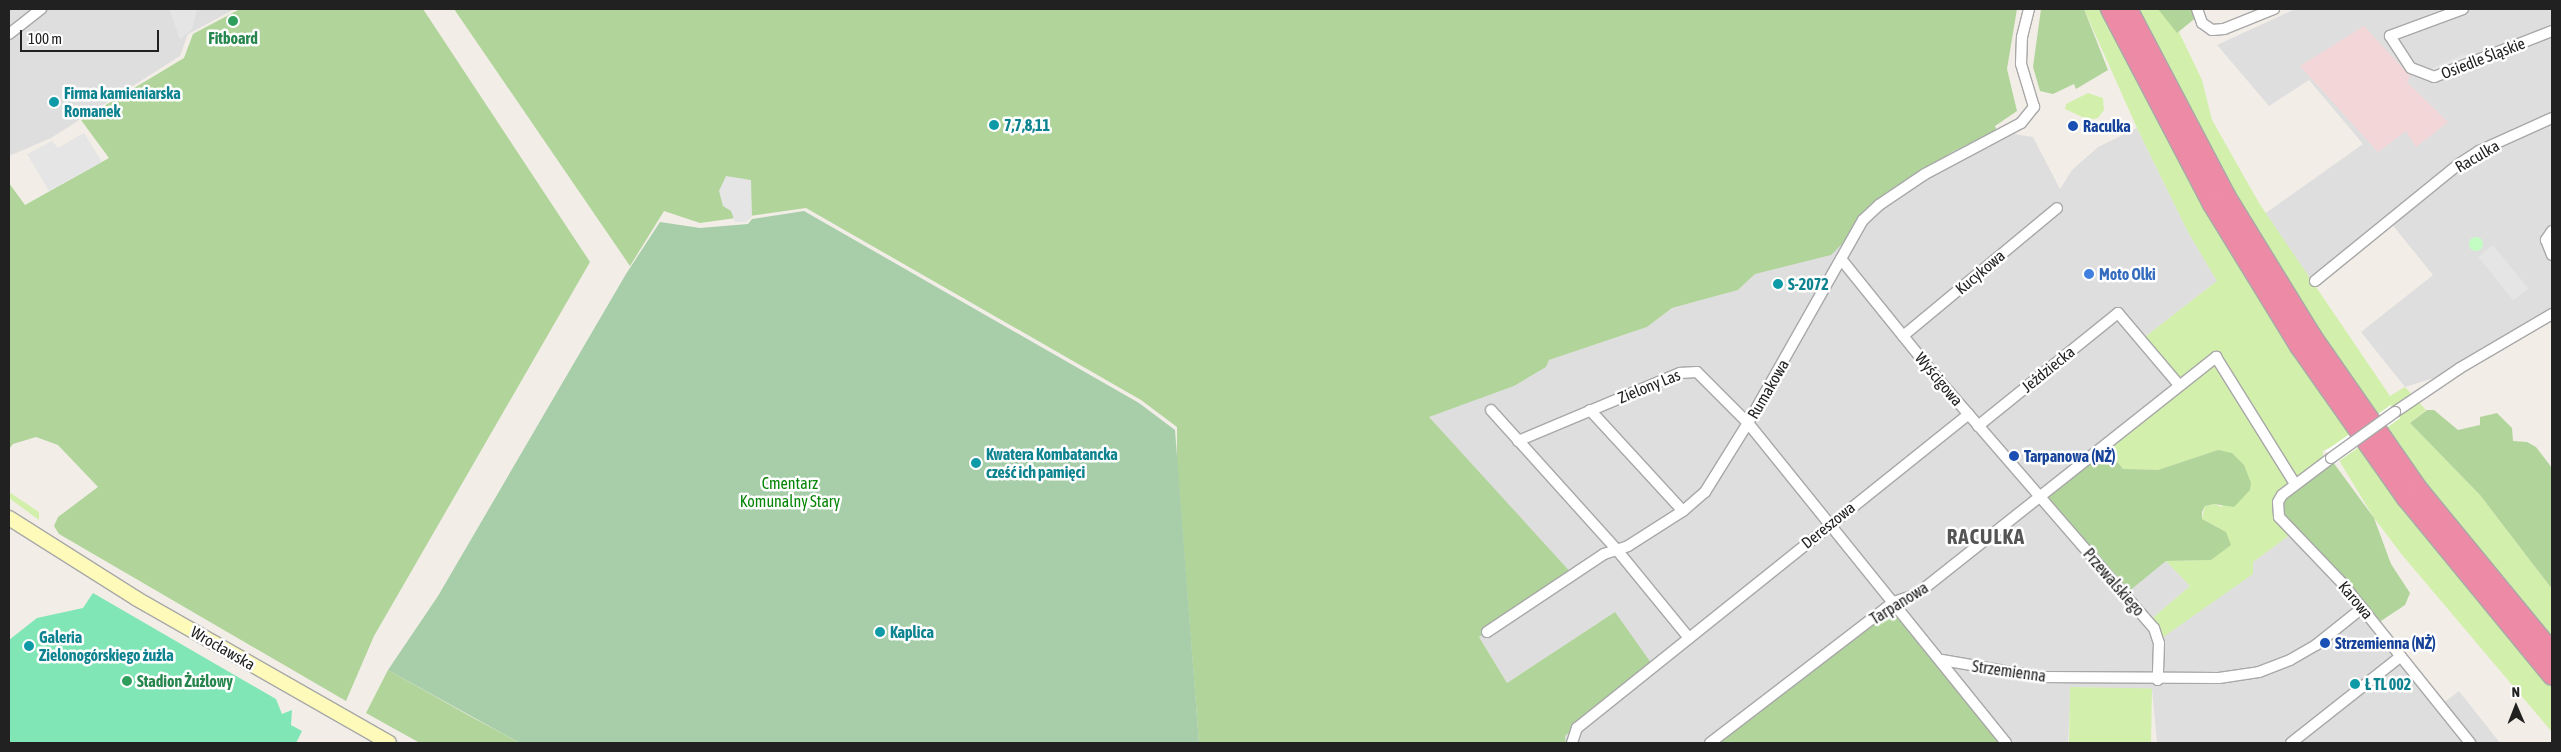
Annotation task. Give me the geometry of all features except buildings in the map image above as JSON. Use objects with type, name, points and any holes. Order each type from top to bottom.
[{"type":"highway","points":[[2110,9],[2208,196],[2299,346],[2406,498],[2552,676]]},
{"type":"highway","points":[[2128,9],[2217,180],[2312,336],[2420,490],[2552,652]]},
{"type":"main road","name":"Wrocławska","points":[[9,518],[137,599],[389,743]]},
{"type":"street","points":[[9,34],[40,9]]},
{"type":"street","name":"Rumakowa","points":[[1487,632],[1604,554],[1617,550],[1683,511],[1705,492],[1748,423],[1863,220],[1879,205],[1972,146],[2020,122],[2034,107],[2021,64],[2022,37],[2029,9]]},
{"type":"street","points":[[2197,9],[2202,24],[2212,30],[2224,29],[2274,9]]},
{"type":"street","name":"Osiedle Śląskie","points":[[2463,9],[2390,36],[2410,68],[2434,77],[2552,31]]},
{"type":"street","name":"Raculka","points":[[2315,281],[2459,164],[2479,151],[2552,118]]},
{"type":"street","name":"Kucykowa","points":[[1903,336],[2056,208]]},
{"type":"street","points":[[2552,232],[2546,240],[2552,256]]},
{"type":"street","name":"Wyścigowa","points":[[1841,260],[1978,426],[2039,496]]},
{"type":"street","name":"Jeździecka","points":[[1978,426],[2118,313],[2179,385]]},
{"type":"street","name":"Karowa","points":[[2470,743],[2362,608],[2279,517],[2278,502],[2295,484],[2395,412],[2460,368],[2552,314]]},
{"type":"street","points":[[2179,385],[2216,357],[2295,484]]},
{"type":"street","name":"Zielony Las","points":[[1518,440],[1689,371],[1704,377],[1748,423]]},
{"type":"street","name":"Tarpanowa","points":[[1710,743],[1894,602],[1917,594],[2179,385]]},
{"type":"street","points":[[1491,410],[1617,550],[1689,638]]},
{"type":"street","points":[[1590,410],[1683,511]]},
{"type":"street","name":"Dereszowa","points":[[1572,743],[1578,728],[1830,522],[1968,414]]},
{"type":"street","points":[[1748,423],[1942,660],[2006,743]]},
{"type":"street","name":"Przewalskiego","points":[[2039,496],[2154,628],[2159,643],[2158,680]]},
{"type":"street","name":"Strzemienna","points":[[1942,660],[2034,676],[2158,680],[2219,678],[2277,666],[2316,645],[2362,608]]},
{"type":"street","points":[[2291,743],[2401,656]]},
{"type":"shaded area","points":[[9,9],[235,9],[188,34],[180,56],[51,138],[9,156]]},
{"type":"shaded area","points":[[169,9],[197,9],[192,29],[180,39]]},
{"type":"shaded area","points":[[2295,9],[2552,9],[2552,312],[2454,372],[2405,387],[2361,332],[2433,275],[2390,222],[2305,290],[2263,215],[2363,144],[2309,80],[2269,106],[2217,45]]},
{"type":"shaded area","points":[[2364,26],[2410,76],[2407,82],[2448,122],[2416,147],[2406,131],[2378,152],[2300,66]]},
{"type":"shaded area","points":[[2518,38],[2516,46],[2436,76],[2432,68],[2465,54],[2467,59]]},
{"type":"shaded area","points":[[2137,128],[2188,232],[2217,281],[2141,340],[2179,385],[2123,595],[2166,561],[2190,586],[2148,622],[2253,562],[2291,534],[2364,610],[2442,704],[2459,691],[2500,743],[2157,743],[2152,689],[2071,687],[2068,743],[1999,743],[1926,647],[1909,633],[1713,743],[1566,743],[1565,736],[1598,709],[1615,612],[1507,683],[1479,637],[1573,576],[1428,417],[1514,386],[1546,367],[1549,360],[1647,327],[1672,308],[1738,290],[1755,274],[1859,219],[1887,192],[1908,179],[1954,151],[1997,131],[2033,137],[2060,189],[2072,170],[2098,147]]},
{"type":"shaded area","points":[[84,133],[102,162],[49,191],[27,154],[52,141],[58,148]]},
{"type":"shaded area","points":[[726,176],[751,180],[752,217],[746,222],[735,222],[731,211],[723,206],[719,191]]},
{"type":"shaded area","points":[[2493,245],[2528,289],[2513,300],[2478,257]]},
{"type":"green space","points":[[240,9],[423,9],[590,262],[374,636],[346,701],[59,534],[54,526],[58,517],[98,487],[58,445],[36,437],[13,444],[9,449],[9,183],[25,205],[109,158],[81,120],[184,58],[193,34]]},
{"type":"green space","points":[[454,9],[2017,9],[2007,69],[2017,111],[1995,126],[1997,131],[1954,151],[1887,192],[1859,219],[1846,240],[1831,255],[1755,274],[1738,290],[1672,308],[1647,327],[1549,360],[1546,367],[1514,386],[1429,417],[1574,576],[1479,637],[1507,683],[1615,612],[1654,667],[1565,736],[1566,743],[1199,743],[1177,462],[1177,427],[1141,400],[806,208],[700,223],[664,211],[630,266]]},
{"type":"green space","points":[[2041,9],[2084,9],[2108,70],[2076,89],[2074,84],[2053,94],[2040,91],[2033,67]]},
{"type":"green space","points":[[2084,9],[2168,9],[2202,80],[2212,120],[2259,203],[2390,396],[2405,387],[2426,410],[2410,423],[2480,495],[2552,589],[2552,732],[2403,556],[2374,518],[2331,447],[2323,451],[2323,457],[2330,458],[2291,534],[2253,562],[2253,574],[2159,640],[2148,622],[2190,586],[2166,561],[2211,560],[2226,532],[2202,519],[2205,506],[2214,504],[2222,507],[2218,450],[2158,470],[2123,469],[2104,446],[2179,385],[2141,340],[2217,281],[2188,232],[2137,128]]},
{"type":"green space","points":[[2158,9],[2197,9],[2198,16],[2177,33]]},
{"type":"green space","points":[[2088,93],[2103,98],[2104,110],[2098,118],[2089,120],[2065,109],[2066,104]]},
{"type":"green space","name":"Cmentarz Komunalny Stary","points":[[804,211],[1139,403],[1175,430],[1199,743],[520,743],[388,670],[438,596],[626,274],[660,222],[700,228],[748,224],[752,219]]},
{"type":"green space","points":[[2473,237],[2479,237],[2483,244],[2479,251],[2473,251],[2469,247],[2469,241]]},
{"type":"green space","points":[[2427,410],[2434,410],[2458,430],[2480,425],[2480,417],[2497,413],[2512,428],[2513,441],[2527,442],[2536,447],[2552,468],[2552,589],[2480,495],[2410,423]]},
{"type":"green space","points":[[2104,446],[2123,469],[2158,470],[2218,450],[2232,453],[2244,465],[2251,483],[2250,490],[2234,507],[2214,504],[2205,506],[2202,512],[2202,519],[2226,532],[2231,545],[2211,560],[2166,561],[2123,596],[2038,499]]},
{"type":"green space","points":[[2330,458],[2374,518],[2391,564],[2410,593],[2405,605],[2375,625],[2281,522],[2281,496]]},
{"type":"green space","points":[[9,492],[39,512],[39,520],[9,498]]},
{"type":"green space","name":"Stadion Żużlowy","points":[[93,593],[276,699],[282,714],[292,710],[291,725],[302,731],[296,743],[9,743],[9,640],[37,618],[83,608]]},
{"type":"green space","points":[[1895,606],[1909,633],[1926,647],[1999,743],[1713,743]]},
{"type":"green space","points":[[388,670],[520,743],[420,743],[366,713]]},
{"type":"green space","points":[[2070,687],[2152,688],[2151,743],[2069,743]]},
{"type":"pier","points":[[2391,405],[2400,418],[2335,464],[2325,451]]},
{"type":"place","name":"Fitboard","points":[[233,21]]},
{"type":"place","name":"Firma kamieniarska Romanek","points":[[54,102]]},
{"type":"place","name":"7,7,8,11","points":[[994,125]]},
{"type":"place","name":"Raculka","points":[[2073,126]]},
{"type":"place","name":"Moto Olki","points":[[2089,274]]},
{"type":"place","name":"S-2072","points":[[1778,284]]},
{"type":"place","name":"Tarpanowa (NŻ)","points":[[2014,456]]},
{"type":"place","name":"Kwatera Kombatancka cześć ich pamięci","points":[[976,463]]},
{"type":"place","name":"Kaplica","points":[[880,632]]},
{"type":"place","name":"Strzemienna (NŻ)","points":[[2325,643]]},
{"type":"place","name":"Galeria Zielonogórskiego żużla","points":[[29,646]]},
{"type":"place","name":"Stadion Żużlowy","points":[[127,681]]},
{"type":"place","name":"Ł TL 002","points":[[2355,684]]},
{"type":"district","name":"RACULKA","points":[[1986,536]]}]
